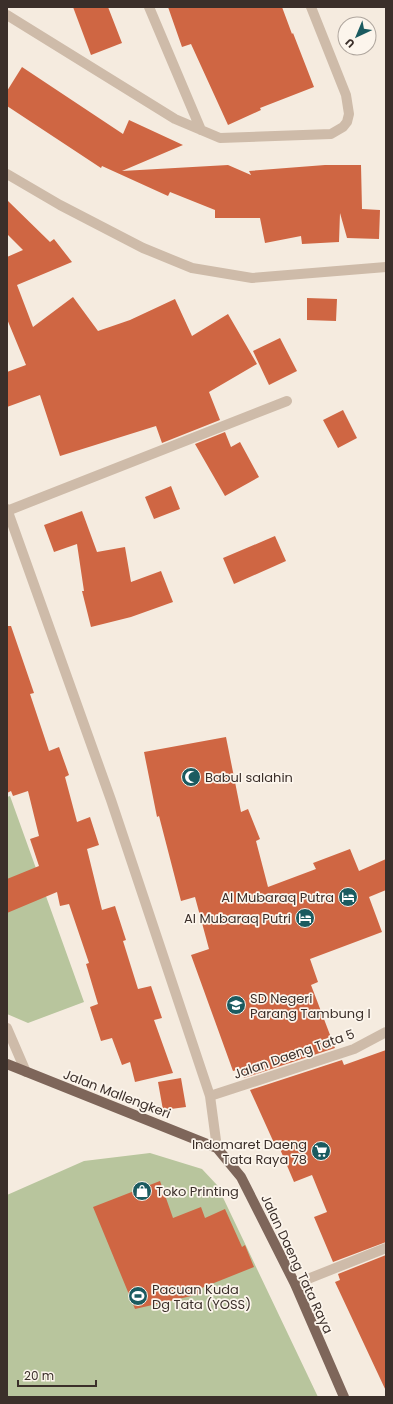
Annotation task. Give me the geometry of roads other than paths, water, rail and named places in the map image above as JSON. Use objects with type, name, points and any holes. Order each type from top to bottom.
[{"type":"main road","name":"Jalan Mallengkeri","points":[[7,1064],[217,1148]]},
{"type":"main road","name":"Jalan Daeng Tata Raya","points":[[217,1148],[241,1177],[295,1284],[344,1397]]},
{"type":"street","points":[[149,7],[201,130]]},
{"type":"street","points":[[7,15],[174,119],[220,138],[331,134],[343,127],[347,122],[349,114],[346,95],[311,7]]},
{"type":"street","points":[[7,174],[60,205],[130,241],[192,268],[252,278],[386,267]]},
{"type":"street","points":[[217,1148],[210,1096],[111,800],[7,510],[287,401]]},
{"type":"street","points":[[7,1028],[26,1072]]},
{"type":"street","name":"Jalan Daeng Tata 5","points":[[210,1096],[354,1049],[386,1032]]},
{"type":"street","points":[[295,1284],[386,1248]]},
{"type":"place","name":"Babul salahin","points":[[191,777]]},
{"type":"place","name":"Al Mubaraq Putra","points":[[348,897]]},
{"type":"place","name":"Al Mubaraq Putri","points":[[305,918]]},
{"type":"place","name":"SD Negeri Parang Tambung I","points":[[236,1005]]},
{"type":"place","name":"Indomaret Daeng Tata Raya 78","points":[[321,1151]]},
{"type":"place","name":"Toko Printing","points":[[142,1191]]},
{"type":"place","name":"Pacuan Kuda Dg Tata (YOSS)","points":[[138,1296]]}]
